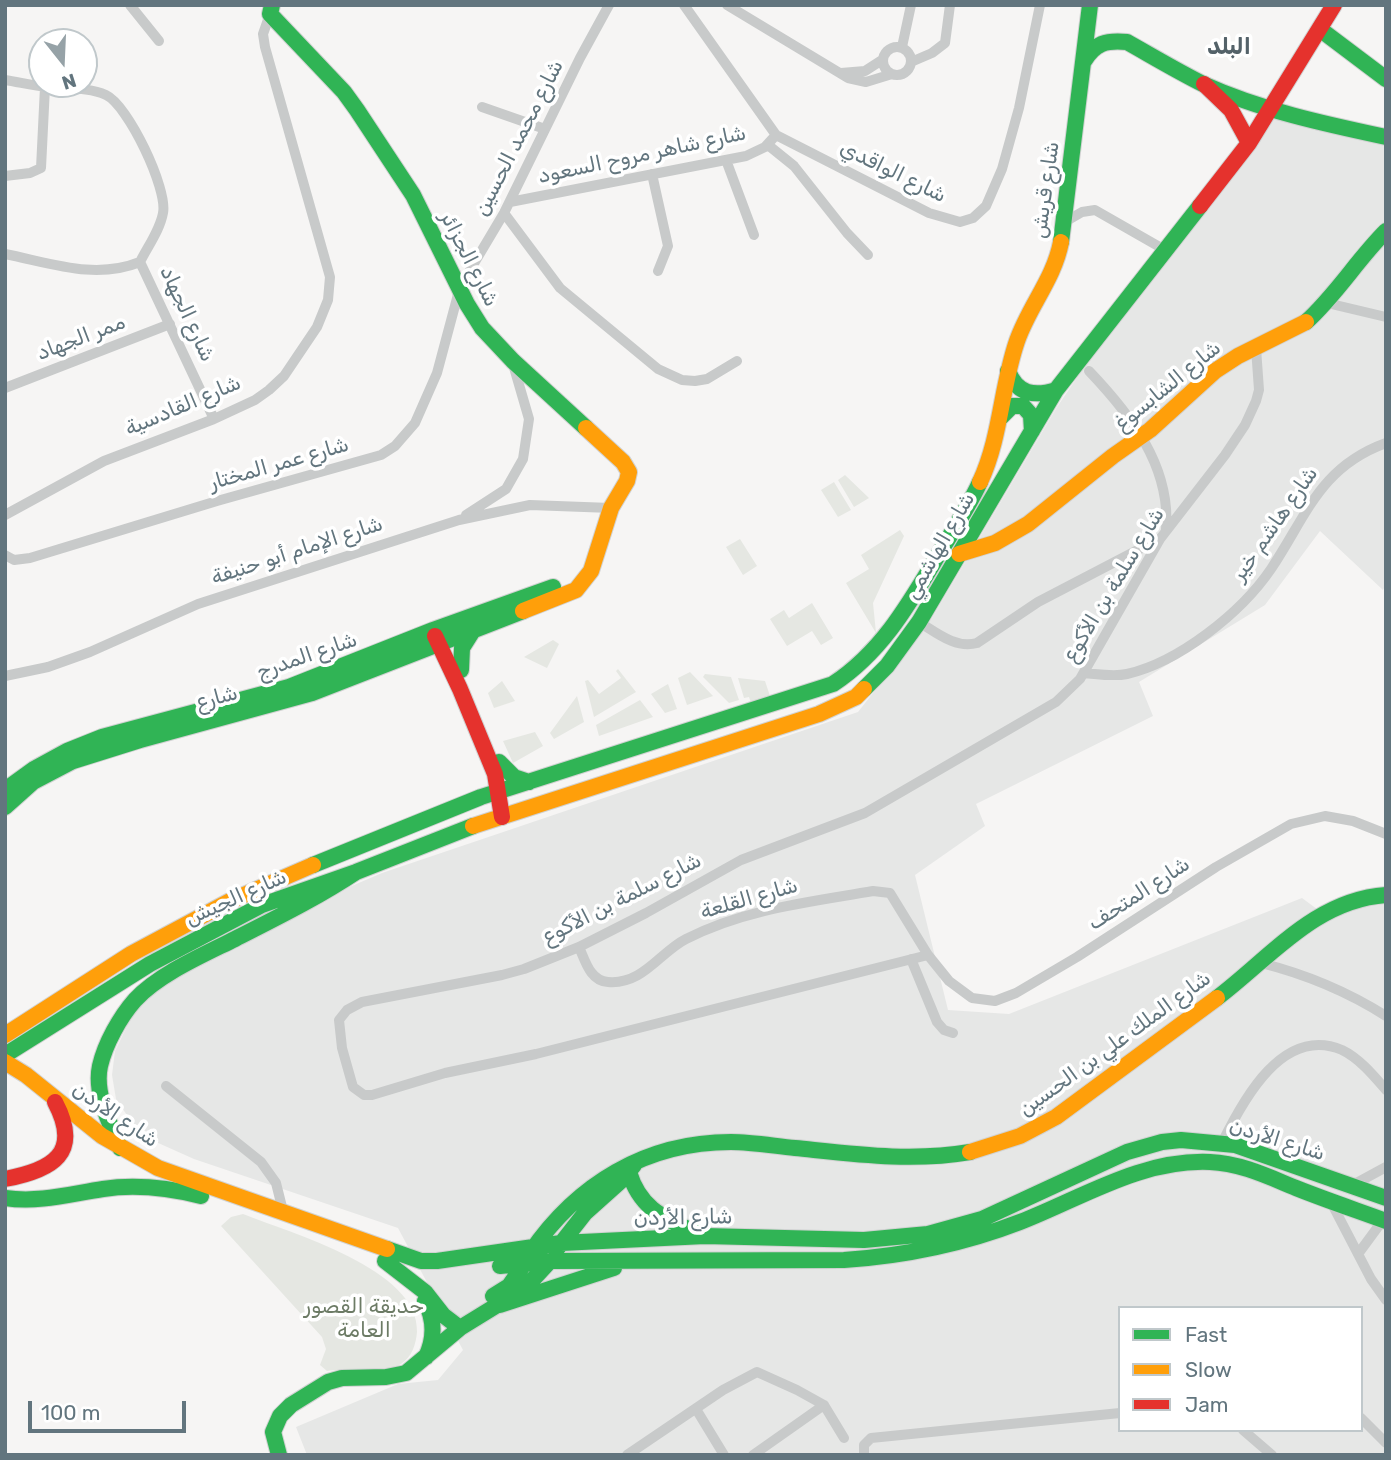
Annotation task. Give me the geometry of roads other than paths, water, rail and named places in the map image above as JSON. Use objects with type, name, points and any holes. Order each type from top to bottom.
[{"type":"main road","name":"شارع قريش","points":[[1008,371],[1016,341],[1051,274],[1060,246],[1090,5]]},
{"type":"main road","name":"شارع الهاشمي","points":[[508,814],[843,705],[856,697],[878,676],[919,622],[1056,390],[1248,143],[1321,30],[1334,5]]},
{"type":"main road","name":"شارع الجزائر","points":[[271,10],[344,92],[413,195],[475,319],[513,361],[627,467],[627,481],[611,508]]},
{"type":"main road","points":[[1321,30],[1386,79]]},
{"type":"main road","points":[[1083,63],[1092,46],[1111,41],[1127,43],[1205,84],[1272,108],[1386,137]]},
{"type":"main road","points":[[1205,84],[1230,107],[1240,121],[1248,143]]},
{"type":"main road","name":"شارع الشابسوغ","points":[[959,554],[981,548],[1017,531],[1113,456],[1142,437],[1215,371],[1238,356],[1303,324],[1327,303],[1363,254],[1386,231]]},
{"type":"main road","points":[[1008,371],[1011,380],[1026,394],[1035,395],[1056,390]]},
{"type":"main road","name":"شارع الهاشمي","points":[[502,791],[739,716],[833,684],[846,677],[873,651],[895,623],[968,505],[988,465],[1001,417],[1008,371]]},
{"type":"main road","points":[[1001,417],[1006,409],[1014,405],[1023,406],[1031,412],[1034,421],[1032,431]]},
{"type":"main road","points":[[586,579],[611,508]]},
{"type":"main road","name":"شارع المدرج","points":[[440,635],[474,629],[576,590],[586,579]]},
{"type":"main road","name":"شارع المدرج","points":[[5,790],[29,777],[45,762],[176,724],[289,687],[440,635],[572,580],[586,579]]},
{"type":"main road","points":[[461,670],[462,648],[474,629]]},
{"type":"main road","points":[[440,635],[461,670],[499,762],[502,791]]},
{"type":"main road","points":[[440,635],[502,791],[508,814]]},
{"type":"main road","points":[[499,762],[514,778],[529,782]]},
{"type":"main road","points":[[5,807],[29,777]]},
{"type":"main road","name":"شارع الجيش","points":[[5,1035],[131,954],[230,901],[307,867],[502,791]]},
{"type":"main road","name":"شارع الجيش","points":[[5,1055],[150,964],[262,905],[508,814]]},
{"type":"main road","points":[[120,1148],[107,1118],[99,1079],[104,1052],[110,1038],[135,1000],[174,970],[313,900],[356,872]]},
{"type":"main road","name":"شارع الملك علي بن الحسين","points":[[455,1325],[509,1286],[554,1220],[580,1195],[616,1170],[690,1146],[729,1142],[896,1158],[954,1154],[998,1145],[1056,1117],[1335,905],[1361,896],[1386,895]]},
{"type":"main road","name":"شارع الأردن","points":[[5,1062],[26,1075],[120,1148],[158,1168],[421,1261],[561,1243],[705,1236],[864,1240],[928,1234],[982,1219],[1136,1149],[1181,1140],[1235,1145],[1386,1198]]},
{"type":"main road","points":[[5,1179],[30,1173],[48,1164],[65,1146],[67,1128],[53,1098]]},
{"type":"main road","name":"شارع الأردن","points":[[5,1198],[41,1199],[133,1186],[178,1190],[385,1261],[430,1273],[550,1261],[844,1260],[896,1256],[1003,1228],[1119,1178],[1183,1161],[1235,1165],[1385,1220]]},
{"type":"main road","points":[[632,1167],[636,1196],[644,1204],[705,1236]]},
{"type":"main road","name":"شارع الملك علي بن الحسين","points":[[500,1305],[530,1283],[592,1206],[632,1167]]},
{"type":"main road","points":[[385,1261],[425,1292],[455,1325]]},
{"type":"main road","points":[[279,1455],[273,1432],[280,1416],[291,1405],[335,1379],[386,1377],[406,1373],[439,1345],[455,1325],[500,1305],[636,1261]]},
{"type":"main road","points":[[414,1285],[428,1306],[434,1326],[433,1344],[426,1357]]},
{"type":"street","points":[[130,5],[159,41]]},
{"type":"street","name":"شارع محمد الحسين","points":[[460,287],[504,214],[609,5]]},
{"type":"street","points":[[727,5],[838,73],[866,82],[892,74],[902,74],[911,62],[932,53],[945,43],[950,5]]},
{"type":"street","points":[[902,47],[911,5]]},
{"type":"street","name":"شارع الواقدي","points":[[685,6],[772,140],[929,213],[954,221],[973,218],[986,206],[1002,169],[1019,108],[1040,5]]},
{"type":"street","name":"شارع القادسية","points":[[5,515],[104,461],[215,419],[255,400],[284,376],[317,327],[331,288],[327,261],[265,47],[263,34],[271,10]]},
{"type":"street","points":[[838,73],[864,71],[882,60],[888,48],[902,47],[909,53],[911,62]]},
{"type":"street","points":[[882,60],[883,66],[892,74]]},
{"type":"street","name":"شارع الجهاد","points":[[5,80],[28,84]]},
{"type":"street","name":"شارع الجهاد","points":[[98,93],[106,95],[124,113],[145,152],[163,198],[164,212],[159,227],[140,261],[215,419]]},
{"type":"street","points":[[5,176],[30,173],[41,168],[44,98]]},
{"type":"street","points":[[482,107],[545,128]]},
{"type":"street","points":[[772,140],[868,255]]},
{"type":"street","name":"شارع شاهر مروح السعود","points":[[510,202],[726,160],[760,151],[772,140]]},
{"type":"street","points":[[726,160],[754,235]]},
{"type":"street","points":[[652,174],[667,246],[658,271]]},
{"type":"street","points":[[1063,223],[1082,212],[1095,210],[1166,250]]},
{"type":"street","points":[[504,214],[565,294],[658,369],[682,380],[695,382],[714,376],[737,361]]},
{"type":"street","points":[[5,254],[90,271],[123,268],[140,261]]},
{"type":"street","name":"شارع عمر المختار","points":[[5,555],[13,560],[30,558],[218,500],[381,455],[395,446],[415,423],[437,373],[460,287]]},
{"type":"street","points":[[1327,303],[1386,317]]},
{"type":"street","name":"ممر الجهاد","points":[[5,388],[170,324]]},
{"type":"street","name":"شارع سلمة بن الأكوع","points":[[928,955],[536,1054],[445,1073],[372,1095],[364,1095],[349,1081],[342,1048],[339,1020],[353,1006],[431,987],[513,972],[579,947],[646,914],[741,859],[865,813],[1056,702],[1084,673],[1163,534],[1225,455],[1251,413],[1259,390],[1256,348]]},
{"type":"street","points":[[459,520],[506,489],[523,459],[529,419],[513,361]]},
{"type":"street","points":[[919,622],[948,640],[967,646],[977,643],[1038,602],[1163,534],[1166,495],[1154,462],[1142,437],[1119,402],[1089,371]]},
{"type":"street","name":"شارع هاشم خير","points":[[1084,673],[1125,674],[1164,659],[1202,637],[1256,590],[1327,480],[1349,460],[1386,443]]},
{"type":"street","name":"شارع الإمام أبو حنيفة","points":[[5,676],[48,667],[90,652],[198,604],[459,520],[530,505],[611,508]]},
{"type":"street","name":"شارع المتحف","points":[[928,955],[959,990],[972,998],[995,1001],[1016,993],[1077,957],[1216,867],[1291,824],[1325,816],[1353,821],[1386,834]]},
{"type":"street","name":"شارع القلعة","points":[[579,947],[595,977],[606,982],[624,980],[641,973],[683,940],[719,924],[762,911],[873,891],[890,893],[928,955]]},
{"type":"street","points":[[911,959],[937,1022],[944,1030],[953,1033]]},
{"type":"street","points":[[1261,963],[1282,968],[1335,989],[1386,1017]]},
{"type":"street","points":[[1223,1143],[1240,1107],[1265,1075],[1284,1056],[1301,1048],[1325,1047],[1341,1050],[1368,1070],[1386,1090]]},
{"type":"street","points":[[166,1086],[261,1162],[276,1183],[283,1211]]},
{"type":"street","points":[[1351,1186],[1386,1167]]},
{"type":"street","points":[[1331,1201],[1357,1254],[1386,1300]]},
{"type":"street","points":[[1357,1254],[1385,1220]]},
{"type":"street","points":[[627,1455],[752,1373],[761,1374],[797,1390],[824,1405],[845,1438]]},
{"type":"street","points":[[753,1455],[824,1405]]},
{"type":"street","points":[[696,1409],[724,1455]]},
{"type":"street","points":[[864,1455],[864,1445],[871,1438],[1118,1413]]},
{"type":"street","points":[[1363,1420],[1386,1443]]},
{"type":"street","points":[[1245,1432],[1272,1455]]},
{"type":"district","name":"البلد","points":[[1229,47]]},
{"type":"park label","name":"حديقة القصور العامة","points":[[364,1319]]}]
